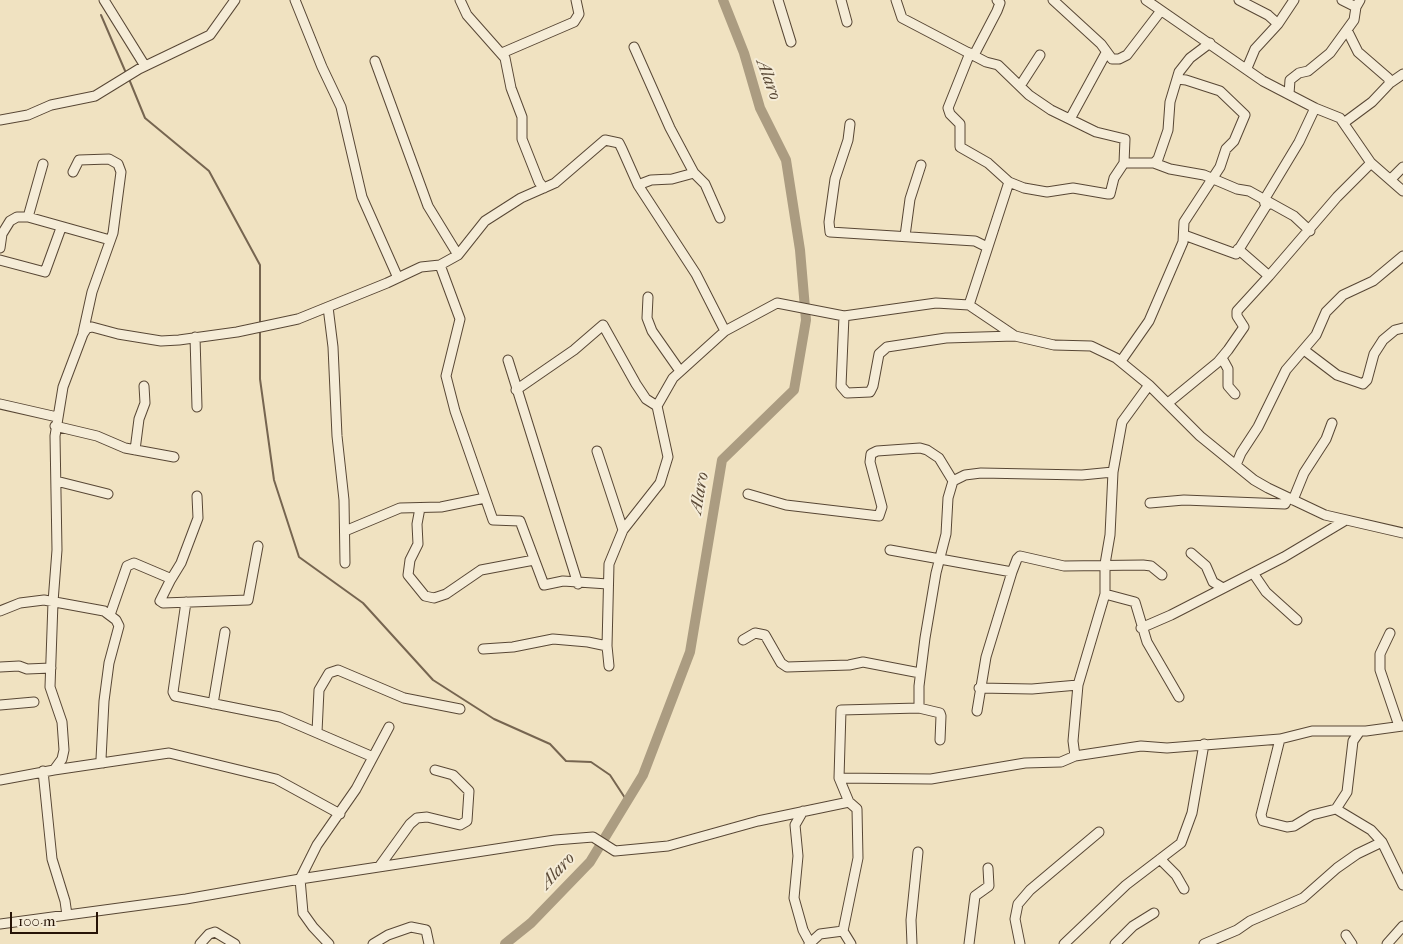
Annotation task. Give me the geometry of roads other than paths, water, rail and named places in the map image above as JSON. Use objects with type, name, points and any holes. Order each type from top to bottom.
[{"type":"street","points":[[104,0],[145,66]]},
{"type":"street","points":[[0,120],[28,115],[51,105],[95,96],[145,66],[210,35],[234,0]]},
{"type":"street","points":[[295,0],[322,67],[341,107],[362,197],[398,278]]},
{"type":"street","points":[[460,0],[467,15],[502,53],[511,88],[522,117],[522,140],[539,182],[544,188]]},
{"type":"street","points":[[502,53],[574,22],[579,14],[576,0]]},
{"type":"street","points":[[778,0],[791,42]]},
{"type":"street","points":[[841,0],[847,22]]},
{"type":"street","points":[[896,0],[902,18],[972,54],[986,62],[998,65],[1039,102],[1096,132],[1125,139],[1124,162],[1114,178],[1110,194],[1073,188],[1047,192],[1024,188],[1009,182],[988,164],[960,147],[960,124],[950,114],[948,108],[972,54],[1000,4],[997,0]]},
{"type":"street","points":[[1054,0],[1101,44],[1112,59],[1119,59],[1126,55],[1160,12]]},
{"type":"street","points":[[1146,0],[1160,12],[1210,43],[1263,80],[1345,122],[1371,163],[1391,179],[1403,192]]},
{"type":"street","points":[[1239,0],[1268,16],[1278,24]]},
{"type":"street","points":[[1246,68],[1255,49],[1278,24],[1294,0]]},
{"type":"street","points":[[1288,94],[1290,80],[1299,73],[1308,71],[1326,58],[1354,20],[1358,3],[1342,0]]},
{"type":"street","points":[[1347,30],[1358,52],[1388,78],[1390,83]]},
{"type":"street","points":[[1158,162],[1170,125],[1170,102],[1177,79],[1190,58],[1210,43]]},
{"type":"street","points":[[634,47],[657,100],[694,173],[705,184],[720,218]]},
{"type":"street","points":[[1070,119],[1106,53]]},
{"type":"street","points":[[1020,86],[1040,55]]},
{"type":"street","points":[[375,61],[428,206],[458,255]]},
{"type":"street","points":[[1345,122],[1372,102],[1390,83],[1403,74]]},
{"type":"street","points":[[1121,361],[1149,321],[1184,235],[1184,222],[1220,167],[1226,149],[1235,139],[1245,114],[1220,91],[1177,79]]},
{"type":"street","points":[[1184,235],[1236,254],[1267,203],[1315,108]]},
{"type":"street","points":[[850,124],[848,140],[835,179],[828,222],[830,232],[975,241],[987,247]]},
{"type":"street","points":[[83,334],[92,327],[118,334],[161,341],[250,329],[298,320],[421,267],[440,265],[458,255],[485,221],[521,198],[555,184],[605,140],[619,143],[638,185],[696,274],[725,331]]},
{"type":"street","points":[[54,770],[62,759],[64,736],[51,693],[53,602],[58,550],[56,421],[63,387],[83,334],[92,292],[114,227],[120,166],[109,159],[82,160],[78,161],[73,172]]},
{"type":"street","points":[[1124,162],[1158,162],[1213,178],[1237,189],[1249,191],[1267,203],[1294,216],[1310,230]]},
{"type":"street","points":[[1168,403],[1222,358],[1244,327],[1237,316],[1237,311],[1337,197],[1371,163]]},
{"type":"street","points":[[28,217],[43,164]]},
{"type":"street","points":[[905,236],[910,199],[922,165]]},
{"type":"street","points":[[1391,179],[1403,167]]},
{"type":"street","points":[[638,185],[651,180],[672,179],[694,173]]},
{"type":"street","points":[[969,305],[1009,182]]},
{"type":"street","points":[[0,248],[1,233],[10,221],[28,217],[61,228],[110,240]]},
{"type":"street","points":[[0,260],[45,272],[61,228]]},
{"type":"street","points":[[1238,249],[1269,276]]},
{"type":"street","points":[[1236,465],[1241,453],[1258,427],[1286,370],[1316,335],[1326,312],[1343,295],[1374,281],[1403,256]]},
{"type":"street","points":[[440,265],[460,318],[446,376],[455,412],[493,520],[520,521],[544,585],[563,581],[578,584],[608,584]]},
{"type":"street","points":[[648,298],[647,318],[652,331],[680,371]]},
{"type":"street","points":[[609,666],[607,646],[609,564],[623,530],[660,483],[668,456],[657,406],[673,378],[725,331],[777,303],[844,316],[936,303],[969,305],[1015,336]]},
{"type":"street","points":[[328,307],[333,347],[337,436],[344,500],[345,563]]},
{"type":"street","points":[[844,316],[841,386],[847,393],[870,392],[873,386],[879,354],[887,347],[946,338],[1015,336],[1054,345],[1091,346],[1121,361],[1168,403],[1200,436],[1254,480],[1325,515],[1403,533]]},
{"type":"street","points":[[516,390],[574,350],[603,325],[641,392],[646,399],[657,406]]},
{"type":"street","points":[[1304,350],[1337,375],[1363,384],[1367,380],[1374,354],[1382,340],[1395,330],[1403,328]]},
{"type":"street","points":[[195,337],[197,407]]},
{"type":"street","points":[[1222,358],[1228,369],[1228,386],[1235,394]]},
{"type":"street","points":[[508,360],[578,584]]},
{"type":"street","points":[[1075,756],[1072,741],[1078,685],[1105,594],[1105,564],[1112,520],[1113,472],[1122,422],[1149,385]]},
{"type":"street","points":[[135,450],[145,403],[144,386]]},
{"type":"street","points":[[0,404],[56,421],[125,448],[174,457]]},
{"type":"street","points":[[1150,503],[1184,500],[1285,504],[1291,499],[1309,464],[1326,440],[1332,423]]},
{"type":"street","points":[[748,494],[786,505],[879,516],[882,507],[870,462],[871,454],[877,451],[920,448],[939,458],[953,481]]},
{"type":"street","points":[[597,451],[623,530]]},
{"type":"street","points":[[919,708],[920,673],[946,534],[948,498],[953,481],[965,474],[982,473],[1082,475],[1113,472]]},
{"type":"street","points":[[56,481],[108,494]]},
{"type":"street","points":[[198,496],[198,518],[181,563],[160,601],[248,600],[258,546]]},
{"type":"street","points":[[345,531],[400,508],[441,507],[485,498]]},
{"type":"street","points":[[420,508],[417,524],[418,544],[410,560],[408,575],[425,596],[434,598],[446,594],[481,570],[534,560]]},
{"type":"street","points":[[1141,628],[1253,573],[1346,520]]},
{"type":"street","points":[[890,550],[1012,572]]},
{"type":"street","points":[[1191,553],[1206,566],[1213,582],[1223,588]]},
{"type":"street","points":[[977,710],[979,688],[1000,607],[1017,558],[1020,556],[1064,566],[1143,565],[1151,566],[1162,575]]},
{"type":"street","points":[[110,616],[127,566],[134,563],[170,580]]},
{"type":"street","points":[[1253,573],[1266,592],[1297,620]]},
{"type":"street","points":[[1105,594],[1135,602],[1141,628],[1151,650],[1179,696]]},
{"type":"street","points":[[0,611],[27,601],[53,602],[104,611],[119,626],[108,663],[101,759],[103,763]]},
{"type":"street","points":[[186,602],[175,696],[280,717],[373,757]]},
{"type":"street","points":[[212,704],[225,632]]},
{"type":"street","points":[[743,640],[755,633],[765,635],[781,663],[787,667],[849,665],[863,662],[920,673]]},
{"type":"street","points":[[839,778],[930,779],[1025,763],[1061,762],[1075,756],[1141,746],[1168,748],[1280,739],[1312,731],[1360,731],[1401,726],[1380,670],[1380,654],[1390,633]]},
{"type":"street","points":[[483,649],[513,647],[553,639],[588,642],[607,646]]},
{"type":"street","points":[[0,667],[51,668]]},
{"type":"street","points":[[317,732],[319,690],[329,673],[338,670],[404,698],[460,709]]},
{"type":"street","points":[[979,688],[1032,690],[1078,685]]},
{"type":"street","points":[[0,706],[34,702]]},
{"type":"street","points":[[850,944],[843,931],[858,858],[857,810],[849,802],[839,778],[841,710],[919,708],[941,714],[940,740]]},
{"type":"street","points":[[330,944],[313,927],[303,913],[300,879],[317,845],[340,814],[389,727]]},
{"type":"street","points":[[1280,739],[1262,819],[1294,826],[1312,816],[1336,809],[1347,792],[1353,741],[1360,731]]},
{"type":"street","points":[[1064,944],[1097,911],[1181,843],[1192,813],[1204,744]]},
{"type":"street","points":[[0,780],[43,771],[169,753],[276,779],[340,814]]},
{"type":"street","points":[[379,867],[410,824],[417,818],[427,817],[460,825],[467,821],[469,791],[452,775],[435,770]]},
{"type":"street","points":[[43,771],[52,859],[65,901],[67,915]]},
{"type":"street","points":[[0,924],[186,899],[300,879],[555,840],[593,837],[615,851],[668,846],[698,836],[849,802]]},
{"type":"street","points":[[1336,809],[1371,830],[1382,842],[1403,885]]},
{"type":"street","points":[[803,811],[795,825],[798,856],[794,898],[803,930],[810,944],[820,934],[843,931]]},
{"type":"street","points":[[1020,944],[1015,919],[1018,904],[1030,890],[1098,832]]},
{"type":"street","points":[[1211,943],[1226,933],[1238,930],[1250,920],[1304,898],[1343,863],[1382,842]]},
{"type":"street","points":[[912,944],[911,917],[918,852]]},
{"type":"street","points":[[1160,859],[1176,875],[1184,890]]},
{"type":"street","points":[[969,944],[975,896],[989,886],[988,868]]},
{"type":"street","points":[[1115,944],[1133,926],[1154,913]]},
{"type":"street","points":[[1387,944],[1403,926]]},
{"type":"street","points":[[373,944],[388,935],[411,927],[426,930],[429,944]]},
{"type":"street","points":[[200,944],[208,934],[215,932],[235,944]]},
{"type":"street","points":[[1346,934],[1352,944]]},
{"type":"waterway","name":"Alaro","points":[[505,944],[531,923],[590,862],[643,775],[690,652],[722,460],[794,390],[806,320],[800,250],[786,160],[760,108],[744,53],[723,0]]},
{"type":"waterway","points":[[101,15],[126,73]]},
{"type":"waterway","points":[[129,79],[145,118],[209,171],[260,265],[260,324]]},
{"type":"waterway","points":[[260,331],[260,379],[274,480],[299,557],[363,603],[433,680],[494,719],[550,744],[566,761],[591,762],[610,775],[627,801]]}]
